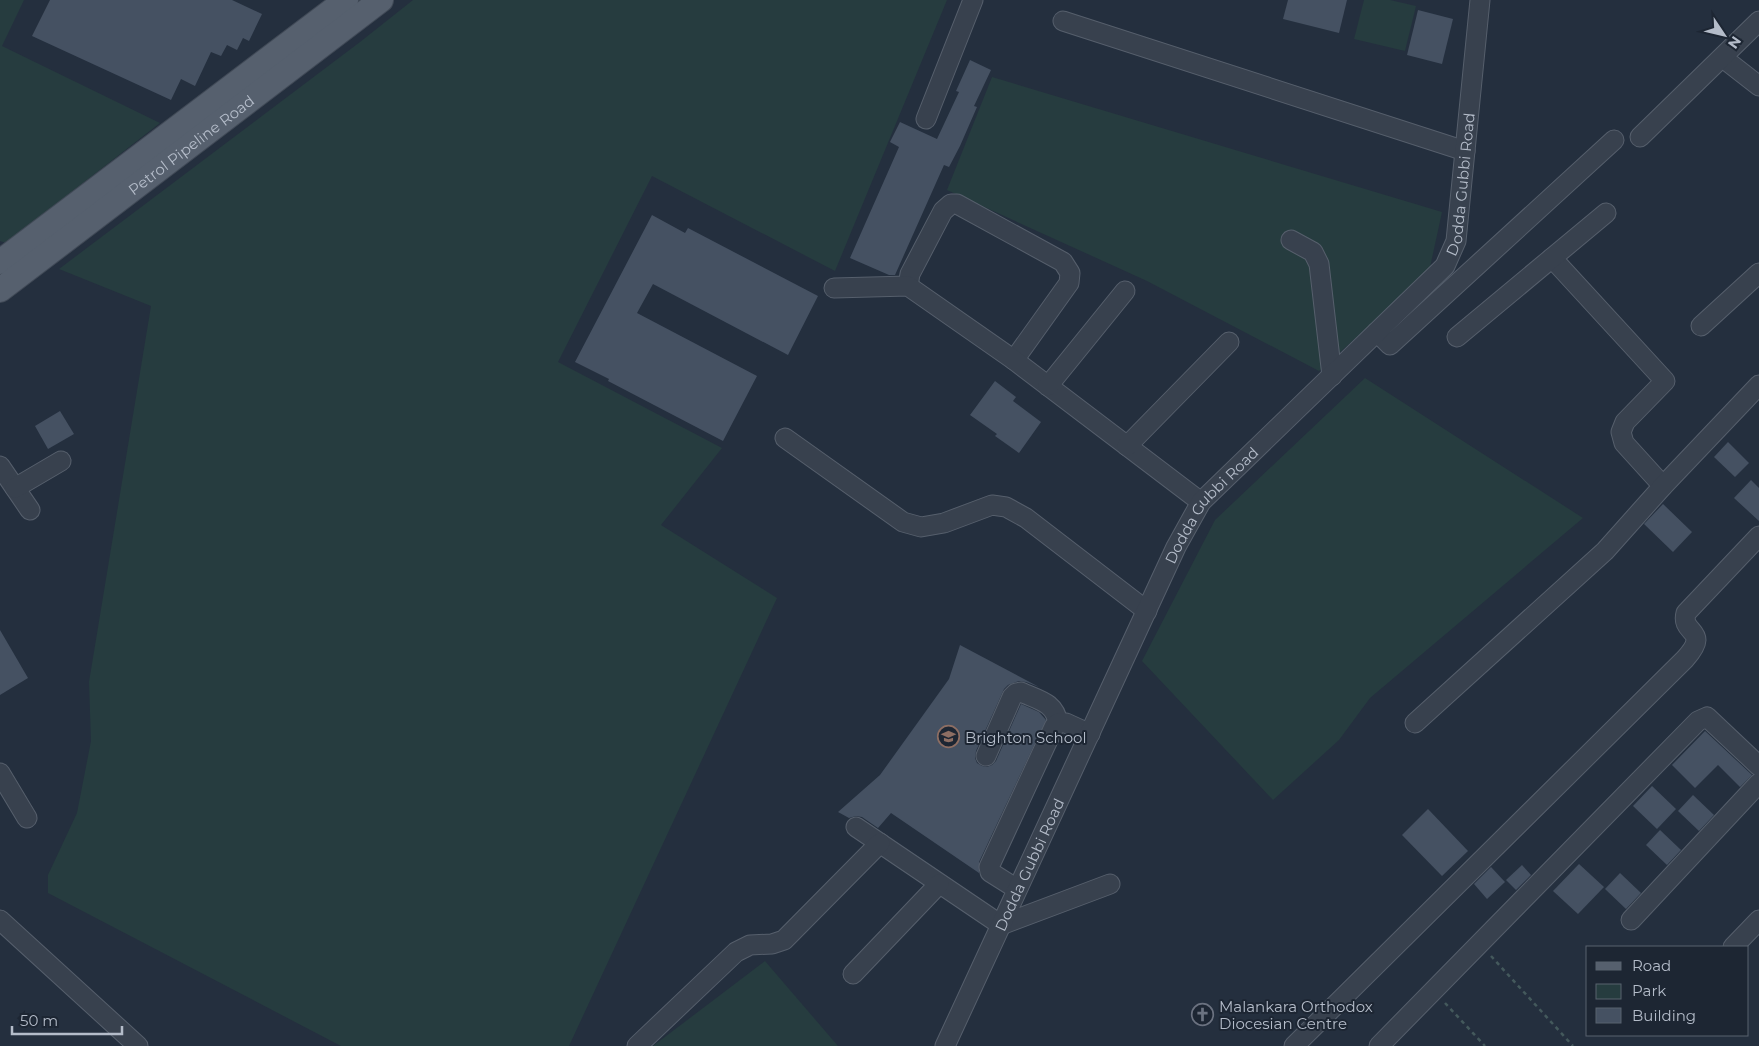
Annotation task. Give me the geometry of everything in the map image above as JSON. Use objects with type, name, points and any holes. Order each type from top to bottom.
[{"type":"main road","name":"Petrol Pipeline Road","points":[[0,290],[102,199],[346,0]]},
{"type":"main road","name":"Petrol Pipeline Road","points":[[0,262],[102,199],[382,0]]},
{"type":"street","points":[[926,119],[973,0]]},
{"type":"street","name":"Dodda Gubbi Road","points":[[945,1046],[1176,547],[1202,502],[1445,266],[1456,241],[1465,151],[1475,1]]},
{"type":"street","points":[[1063,21],[1465,151]]},
{"type":"street","points":[[1640,137],[1759,21]]},
{"type":"street","points":[[1723,58],[1759,86]]},
{"type":"street","points":[[1377,332],[1390,345],[1614,140]]},
{"type":"street","points":[[908,286],[910,274],[922,250],[943,211],[951,204],[957,204],[1063,262],[1070,273],[1069,283],[1014,360]]},
{"type":"street","points":[[1457,337],[1606,213]]},
{"type":"street","points":[[1291,240],[1313,252],[1319,264],[1332,376]]},
{"type":"street","points":[[1552,258],[1664,381],[1625,422],[1621,432],[1624,442],[1663,486]]},
{"type":"street","points":[[1701,326],[1759,273]]},
{"type":"street","points":[[834,288],[908,286],[1014,360],[1202,502]]},
{"type":"street","points":[[1048,386],[1125,291]]},
{"type":"street","points":[[1127,446],[1228,342]]},
{"type":"street","points":[[1415,723],[1605,550],[1759,385]]},
{"type":"street","points":[[785,438],[903,522],[921,526],[944,522],[992,504],[1006,507],[1026,518],[1147,611]]},
{"type":"street","points":[[15,488],[61,461]]},
{"type":"street","points":[[0,466],[30,510]]},
{"type":"street","points":[[1294,1046],[1685,659],[1697,643],[1697,636],[1687,624],[1686,613],[1759,536]]},
{"type":"street","points":[[986,756],[1016,692],[1021,692],[1051,706],[1057,712],[1058,723]]},
{"type":"street","points":[[1379,1046],[1698,721],[1707,717],[1759,766]]},
{"type":"street","points":[[1018,890],[990,872],[989,867],[1054,727],[1058,723],[1066,723],[1090,734]]},
{"type":"street","points":[[0,772],[27,818]]},
{"type":"street","points":[[1631,920],[1759,783]]},
{"type":"street","points":[[856,827],[1001,925],[1110,884]]},
{"type":"street","points":[[637,1046],[736,952],[750,945],[772,944],[784,940],[880,843]]},
{"type":"street","points":[[853,974],[939,884]]},
{"type":"street","points":[[0,920],[138,1046]]},
{"type":"street","points":[[1734,946],[1759,920]]},
{"type":"path","points":[[1480,944],[1573,1046]]},
{"type":"path","points":[[1434,991],[1485,1046]]},
{"type":"green space","points":[[0,0],[24,0],[2,46],[160,123],[6,243],[0,241]]},
{"type":"green space","points":[[413,0],[947,0],[835,271],[652,176],[558,362],[722,448],[661,525],[777,598],[569,1046],[341,1046],[48,893],[48,875],[77,813],[91,741],[89,682],[151,306],[59,269]]},
{"type":"green space","points":[[1364,0],[1390,0],[1416,6],[1405,51],[1354,39]]},
{"type":"green space","points":[[992,77],[1442,212],[1429,272],[1319,371],[1147,281],[947,190]]},
{"type":"green space","points":[[1365,378],[1583,518],[1370,698],[1339,740],[1273,800],[1142,661],[1215,520]]},
{"type":"green space","points":[[765,961],[838,1046],[653,1046]]},
{"type":"building","points":[[50,0],[232,0],[262,14],[249,41],[243,38],[237,50],[227,45],[221,56],[211,52],[195,86],[181,79],[171,100],[32,36]]},
{"type":"building","points":[[1288,0],[1347,0],[1339,33],[1283,19]]},
{"type":"building","points":[[1418,10],[1453,19],[1442,64],[1407,55]]},
{"type":"building","points":[[970,60],[991,70],[974,106],[977,107],[960,146],[949,167],[944,165],[895,275],[889,275],[850,258],[899,147],[890,142],[900,122],[937,139],[959,92],[956,91]]},
{"type":"building","points":[[652,215],[685,233],[688,228],[818,296],[788,355],[653,284],[637,313],[757,376],[723,441],[575,362]]},
{"type":"building","points":[[995,381],[1016,397],[1013,401],[1041,422],[1019,453],[995,436],[997,434],[970,415]]},
{"type":"building","points":[[60,411],[74,434],[48,449],[35,426]]},
{"type":"building","points":[[1728,442],[1749,463],[1735,477],[1714,457]]},
{"type":"building","points":[[1751,480],[1759,488],[1759,521],[1734,498]]},
{"type":"building","points":[[1663,504],[1692,532],[1673,552],[1644,524]]},
{"type":"building","points":[[0,630],[28,678],[0,695]]},
{"type":"building","name":"Brighton School","points":[[960,645],[1039,687],[1019,681],[1008,685],[1004,689],[976,751],[975,758],[977,763],[987,767],[996,761],[1021,704],[1039,712],[1046,720],[979,862],[979,873],[891,813],[878,828],[862,817],[849,818],[838,812],[880,775],[949,679]]},
{"type":"building","points":[[1705,731],[1752,775],[1740,787],[1718,765],[1695,788],[1672,765]]},
{"type":"building","points":[[1652,786],[1676,809],[1657,829],[1633,806]]},
{"type":"building","points":[[1693,795],[1714,815],[1699,831],[1678,811]]},
{"type":"building","points":[[1428,809],[1468,851],[1442,876],[1402,835]]},
{"type":"building","points":[[1660,830],[1681,850],[1667,865],[1646,845]]},
{"type":"building","points":[[1579,864],[1604,887],[1578,914],[1553,891]]},
{"type":"building","points":[[1522,865],[1531,875],[1516,890],[1506,880]]},
{"type":"building","points":[[1491,867],[1505,882],[1487,899],[1474,884]]},
{"type":"building","points":[[1620,873],[1641,893],[1626,909],[1605,889]]},
{"type":"place","name":"Brighton School","points":[[949,737]]},
{"type":"place","name":"Malankara Orthodox Diocesian Centre","points":[[1203,1015]]}]
